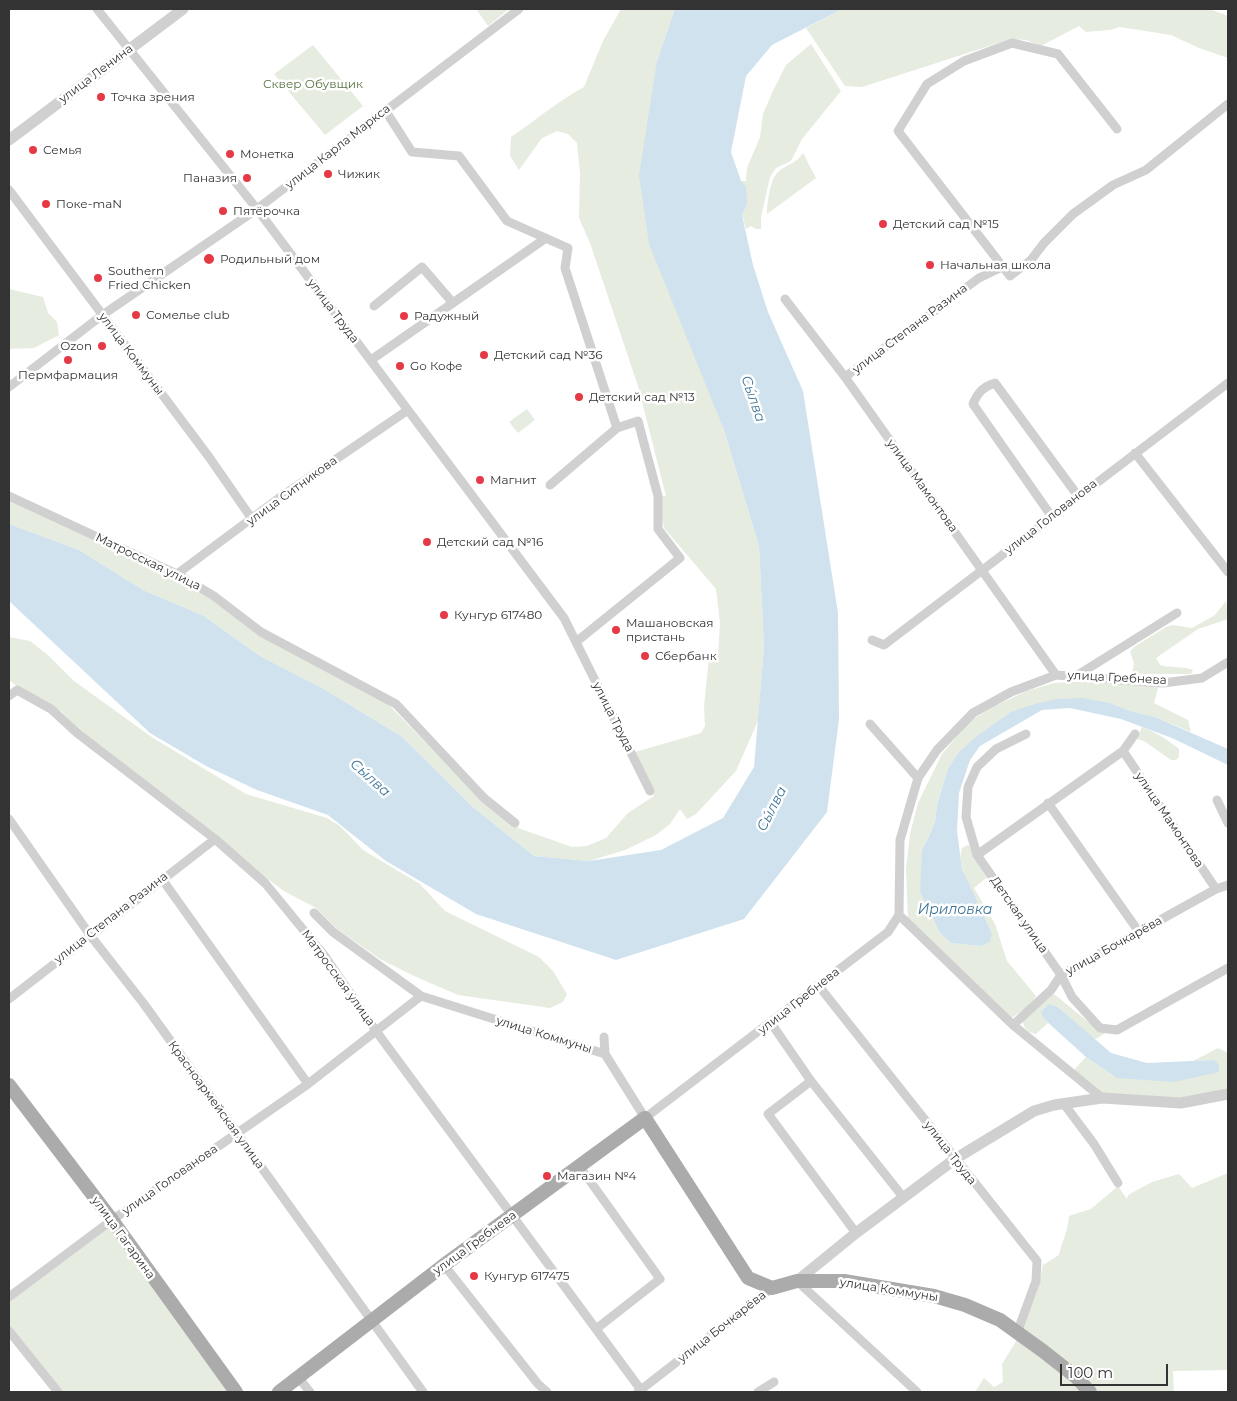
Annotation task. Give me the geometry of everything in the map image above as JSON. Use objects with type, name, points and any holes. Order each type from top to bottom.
[{"type":"main road","name":"улица Гагарина","points":[[9,1085],[112,1220],[236,1392]]},
{"type":"main road","name":"улица Гребнева","points":[[279,1392],[444,1265],[645,1118]]},
{"type":"main road","name":"улица Коммуны","points":[[645,1118],[748,1278],[772,1288]]},
{"type":"main road","name":"улица Коммуны","points":[[797,1281],[844,1281],[934,1296],[965,1305],[1000,1320],[1069,1372],[1090,1392]]},
{"type":"main road","name":"улица Бочкарёва","points":[[772,1288],[797,1281]]},
{"type":"street","name":"улица Труда","points":[[97,9],[257,209],[564,618],[650,791]]},
{"type":"street","name":"улица Ленина","points":[[9,140],[183,9]]},
{"type":"street","name":"улица Карла Маркса","points":[[9,388],[101,316],[257,209],[519,9]]},
{"type":"street","points":[[1117,129],[1058,54],[1012,43],[964,61],[927,84],[898,131],[1010,276],[1031,260],[1044,243],[1073,214],[1113,184],[1146,170],[1228,104]]},
{"type":"street","points":[[385,110],[412,152],[459,156],[507,221],[568,248],[565,268],[617,428]]},
{"type":"street","name":"улица Коммуны","points":[[9,190],[101,316],[209,458],[252,519]]},
{"type":"street","points":[[371,360],[546,238]]},
{"type":"street","points":[[374,306],[422,267],[453,303]]},
{"type":"street","name":"улица Степана Разина","points":[[845,377],[979,278],[1002,267]]},
{"type":"street","name":"улица Мамонтова","points":[[785,299],[845,377],[1056,675]]},
{"type":"street","points":[[1052,517],[973,404],[979,392],[986,386],[996,383],[1078,496]]},
{"type":"street","name":"улица Голованова","points":[[872,640],[884,645],[1228,383]]},
{"type":"street","name":"улица Ситникова","points":[[177,574],[408,410]]},
{"type":"street","points":[[550,485],[617,428],[638,422],[658,496],[658,529],[680,558],[576,642]]},
{"type":"street","points":[[1135,453],[1228,572]]},
{"type":"street","name":"Матросская улица","points":[[9,496],[177,574],[214,596],[261,632],[396,704],[484,798],[515,823]]},
{"type":"street","points":[[1076,676],[1177,613]]},
{"type":"street","name":"улица Гребнева","points":[[645,1118],[888,932],[899,915],[900,840],[918,778],[937,750],[973,713],[1011,692],[1056,675],[1163,683],[1202,678],[1228,662]]},
{"type":"street","name":"Матросская улица","points":[[9,696],[18,690],[51,709],[78,733],[215,839],[266,883],[324,955],[376,1031],[513,1214],[639,1391]]},
{"type":"street","points":[[870,724],[918,778]]},
{"type":"street","points":[[1026,734],[996,749],[977,767],[968,787],[966,817],[977,855],[1123,751],[1135,734]]},
{"type":"street","name":"улица Мамонтова","points":[[1123,751],[1216,888]]},
{"type":"street","points":[[1217,800],[1228,823]]},
{"type":"street","points":[[1048,803],[1139,932]]},
{"type":"street","name":"Красноармейская улица","points":[[9,819],[90,935],[144,1004],[422,1392]]},
{"type":"street","name":"улица Степана Разина","points":[[9,999],[215,839]]},
{"type":"street","name":"Детская улица","points":[[977,855],[1060,975],[1072,997],[1100,1028],[1117,1030],[1228,968]]},
{"type":"street","points":[[162,879],[308,1084]]},
{"type":"street","name":"улица Бочкарёва","points":[[1013,1025],[1051,990],[1060,975],[1216,888],[1228,885]]},
{"type":"street","name":"улица Коммуны","points":[[314,914],[333,932],[421,996],[605,1054],[645,1118]]},
{"type":"street","points":[[899,915],[1013,1025],[1102,1098]]},
{"type":"street","name":"улица Труда","points":[[818,985],[1037,1261],[1036,1281],[1017,1333]]},
{"type":"street","name":"улица Голованова","points":[[9,1297],[112,1220],[308,1084],[421,996]]},
{"type":"street","points":[[771,1023],[811,1081],[903,1197]]},
{"type":"street","points":[[604,1037],[605,1054]]},
{"type":"street","points":[[811,1081],[768,1114],[856,1232]]},
{"type":"street","name":"улица Бочкарёва","points":[[797,1281],[856,1232],[955,1159],[1027,1115],[1054,1105],[1102,1098],[1181,1103],[1228,1094]]},
{"type":"street","points":[[1064,1104],[1094,1144],[1118,1183]]},
{"type":"street","points":[[580,1167],[660,1279],[596,1329]]},
{"type":"street","points":[[444,1265],[538,1384],[547,1392]]},
{"type":"street","points":[[797,1281],[917,1392]]},
{"type":"street","name":"улица Бочкарёва","points":[[639,1391],[772,1288]]},
{"type":"street","points":[[9,1331],[58,1392]]},
{"type":"street","points":[[298,1377],[310,1392]]},
{"type":"street","points":[[758,1392],[774,1382]]},
{"type":"green space","points":[[476,9],[509,9],[488,26]]},
{"type":"green space","points":[[621,9],[675,9],[657,61],[710,392],[724,430],[759,546],[764,647],[758,721],[736,771],[696,814],[687,819],[680,809],[670,824],[656,835],[625,850],[589,861],[534,856],[474,808],[401,736],[322,688],[260,656],[204,616],[143,590],[79,550],[9,524],[9,500],[73,526],[121,553],[206,595],[387,703],[470,788],[518,828],[572,847],[587,846],[606,838],[628,813],[654,796],[635,752],[701,733],[705,726],[704,706],[709,657],[718,656],[720,623],[716,589],[664,528],[658,496],[666,496],[638,386],[590,243],[579,218],[580,173],[577,143],[568,134],[557,131],[542,138],[519,170],[510,156],[511,137],[584,87],[603,41]]},
{"type":"green space","points":[[842,9],[1210,9],[1228,16],[1228,58],[1199,48],[1171,35],[1120,27],[1110,30],[1086,32],[1079,26],[1041,46],[1026,40],[1011,39],[862,87],[845,86],[806,28]]},
{"type":"green space","points":[[811,44],[841,91],[802,139],[791,161],[776,168],[770,177],[761,217],[761,229],[751,226],[746,229],[742,214],[747,204],[741,181],[746,181],[747,168],[760,137],[763,114],[786,65]]},
{"type":"green space","name":"Сквер Обувщик","points":[[313,45],[363,106],[325,135],[274,74]]},
{"type":"green space","points":[[803,153],[816,178],[767,214],[769,192],[775,175]]},
{"type":"green space","points":[[9,289],[43,297],[48,313],[57,322],[59,335],[34,348],[9,349]]},
{"type":"green space","points":[[527,409],[535,420],[518,433],[509,422]]},
{"type":"green space","points":[[1226,601],[1228,619],[1198,629],[1156,658],[1160,665],[1193,670],[1191,674],[1132,674],[1134,663],[1130,652],[1134,647],[1166,627],[1173,625],[1192,628],[1215,615]]},
{"type":"green space","points":[[9,637],[30,641],[48,655],[74,681],[153,738],[246,794],[327,818],[340,826],[363,850],[420,884],[445,911],[539,957],[553,971],[567,994],[563,1002],[550,1008],[458,995],[380,959],[337,929],[316,908],[284,891],[257,871],[79,731],[62,712],[28,695],[9,680]]},
{"type":"green space","points":[[1089,681],[1159,685],[1154,703],[1188,720],[1191,732],[1155,717],[1130,711],[1110,703],[1057,699],[958,753],[948,769],[937,803],[935,822],[926,841],[920,892],[940,933],[951,943],[981,946],[992,933],[966,879],[962,867],[962,848],[968,845],[972,848],[990,875],[974,888],[995,924],[1007,961],[1036,996],[1030,1005],[1010,1019],[908,919],[906,869],[910,834],[918,803],[942,754],[970,721],[995,706],[1027,691],[1054,683]]},
{"type":"green space","points":[[1142,727],[1162,736],[1179,749],[1179,757],[1176,760],[1171,760],[1144,741],[1137,739]]},
{"type":"green space","points":[[1050,993],[1054,994],[1097,1029],[1107,1032],[1096,1039],[1092,1038],[1059,1008],[1044,1019],[1048,1023],[1036,1034],[1028,1031],[1022,1019]]},
{"type":"green space","points":[[1218,1048],[1228,1053],[1228,1091],[1185,1099],[1102,1095],[1073,1071],[1086,1057],[1117,1078],[1214,1060],[1193,1061]]},
{"type":"green space","points":[[1228,1173],[1228,1370],[1173,1371],[1174,1392],[1095,1392],[1022,1330],[1039,1286],[1043,1265],[1059,1255],[1069,1216],[1091,1209],[1118,1186],[1127,1199],[1128,1195],[1152,1182],[1179,1174],[1192,1188]]},
{"type":"green space","points":[[110,1227],[229,1392],[62,1392],[9,1327],[9,1302]]},
{"type":"green space","points":[[1018,1338],[1087,1392],[975,1392],[984,1378],[994,1387],[1003,1382],[1002,1364]]},
{"type":"water","name":"Сы́лва","points":[[675,9],[842,9],[772,45],[746,76],[731,152],[741,181],[746,187],[747,204],[742,215],[753,265],[768,312],[803,391],[838,613],[839,719],[827,812],[744,919],[616,960],[476,914],[386,861],[328,815],[257,790],[206,766],[150,733],[9,601],[9,524],[79,550],[143,590],[204,616],[260,656],[322,688],[401,736],[474,808],[534,856],[589,861],[661,850],[723,818],[754,767],[764,647],[759,546],[724,430],[649,244],[639,175],[657,61]]},
{"type":"water","name":"Ириловка","points":[[1082,698],[1110,703],[1130,711],[1155,717],[1228,749],[1228,765],[1172,738],[1121,719],[1070,708],[1042,710],[980,746],[970,760],[959,793],[957,831],[962,869],[992,933],[990,942],[981,946],[951,943],[940,933],[920,892],[922,851],[935,822],[937,804],[948,769],[958,753],[977,736],[1011,712],[1057,699]]},
{"type":"water","points":[[1049,1004],[1059,1008],[1111,1053],[1147,1063],[1214,1060],[1219,1065],[1219,1072],[1174,1082],[1117,1078],[1086,1057],[1044,1019],[1041,1012]]},
{"type":"place","name":"Точка зрения","points":[[101,97]]},
{"type":"place","name":"Семья","points":[[33,150]]},
{"type":"place","name":"Монетка","points":[[230,154]]},
{"type":"place","name":"Чижик","points":[[328,174]]},
{"type":"place","name":"Паназия","points":[[247,178]]},
{"type":"place","name":"Поке-maN","points":[[46,204]]},
{"type":"place","name":"Пятёрочка","points":[[223,211]]},
{"type":"place","name":"Детский сад №15","points":[[883,224]]},
{"type":"place","name":"Родильный дом","points":[[209,259]]},
{"type":"place","name":"Начальная школа","points":[[930,265]]},
{"type":"place","name":"Southern Fried Chicken","points":[[98,278]]},
{"type":"place","name":"Сомелье club","points":[[136,315]]},
{"type":"place","name":"Радужный","points":[[404,316]]},
{"type":"place","name":"Ozon","points":[[102,346]]},
{"type":"place","name":"Детский сад №36","points":[[484,355]]},
{"type":"place","name":"Пермфармация","points":[[68,360]]},
{"type":"place","name":"Go Кофе","points":[[400,366]]},
{"type":"place","name":"Детский сад №13","points":[[579,397]]},
{"type":"place","name":"Магнит","points":[[480,480]]},
{"type":"place","name":"Детский сад №16","points":[[427,542]]},
{"type":"place","name":"Кунгур 617480","points":[[444,615]]},
{"type":"place","name":"Машановская пристань","points":[[616,630]]},
{"type":"place","name":"Сбербанк","points":[[645,656]]},
{"type":"place","name":"Магазин №4","points":[[547,1176]]},
{"type":"place","name":"Кунгур 617475","points":[[474,1276]]}]
